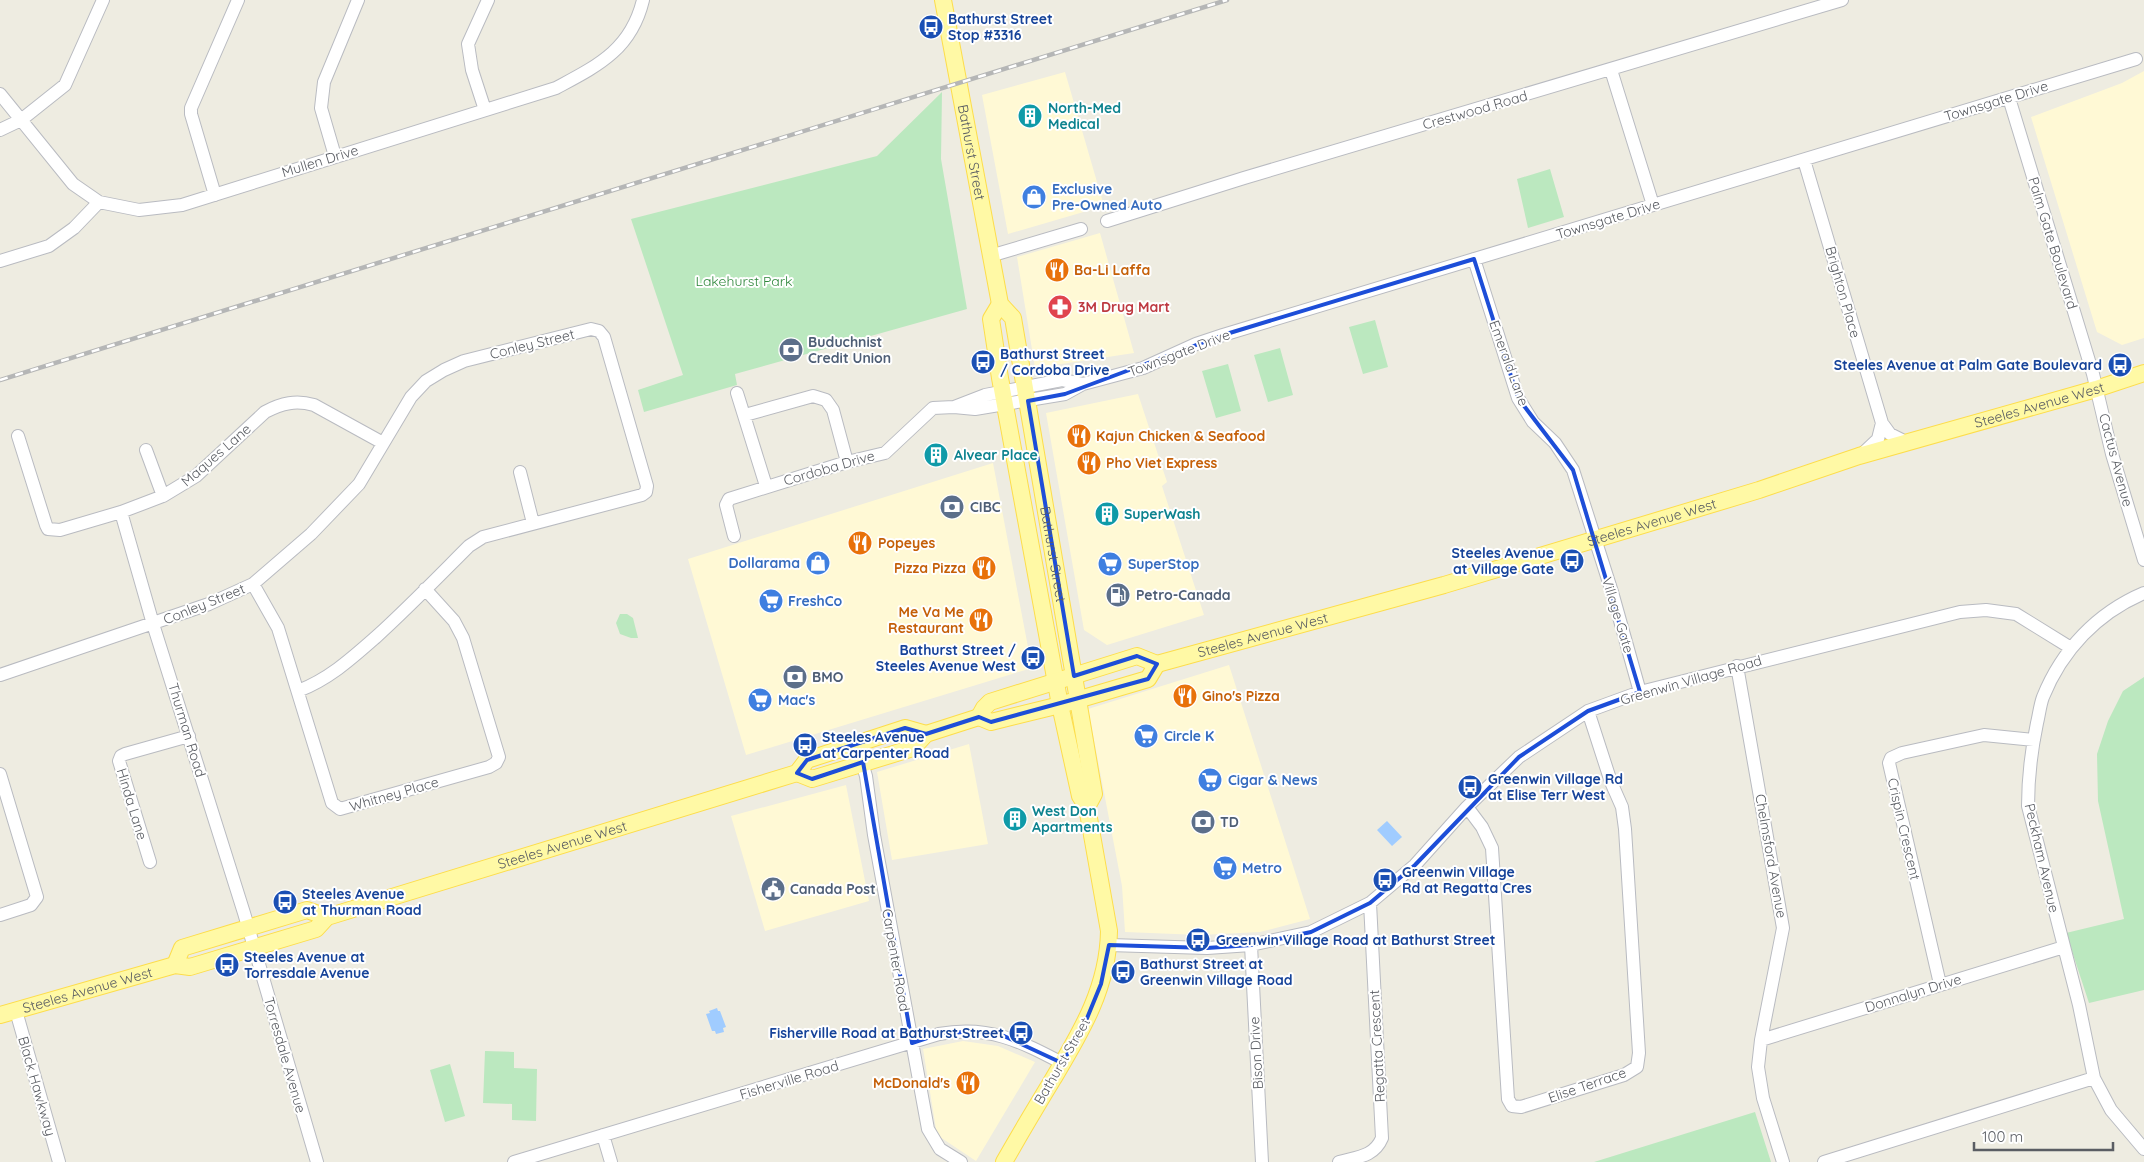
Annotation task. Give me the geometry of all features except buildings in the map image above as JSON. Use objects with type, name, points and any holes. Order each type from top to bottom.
[{"type":"main road","name":"Bathurst Street","points":[[943,0],[1000,304],[1012,318],[1027,394],[1094,794],[1087,806]]},
{"type":"main road","name":"Bathurst Street","points":[[1000,304],[991,319],[1004,398],[1060,705],[1080,796],[1087,806],[1105,903],[1109,945],[1101,984],[1084,1028],[1004,1162]]},
{"type":"main road","name":"Steeles Avenue West","points":[[979,717],[990,702],[1137,656],[1157,664],[1435,588],[1759,490],[1859,456],[2096,389],[2144,373]]},
{"type":"main road","name":"Steeles Avenue West","points":[[797,773],[812,779],[913,748],[926,734],[979,717],[991,722],[1060,705],[1148,679],[1157,664]]},
{"type":"main road","name":"Steeles Avenue West","points":[[8,1013],[174,965],[190,966],[316,929],[327,917],[797,773],[807,760],[906,728],[926,734]]},
{"type":"main road","points":[[174,965],[182,948],[247,927],[307,910],[327,917]]},
{"type":"street","points":[[0,130],[21,120],[65,85],[103,0]]},
{"type":"street","points":[[215,195],[193,123],[191,108],[238,0]]},
{"type":"street","points":[[335,156],[320,108],[324,82],[358,0]]},
{"type":"street","points":[[485,110],[472,70],[468,44],[488,0]]},
{"type":"street","name":"Mullen Drive","points":[[0,94],[73,184],[99,202],[139,210],[182,205],[556,88],[600,65],[619,48],[640,14],[643,0]]},
{"type":"street","name":"Crestwood Road","points":[[1108,221],[1262,172],[1612,70],[1842,0]]},
{"type":"street","name":"Townsgate Drive","points":[[1004,398],[1027,394],[1062,380],[1083,384],[1143,368],[1196,344],[1223,335],[2136,59]]},
{"type":"street","points":[[1612,70],[1653,205]]},
{"type":"street","name":"Palm Gate Boulevard","points":[[2008,98],[2096,389]]},
{"type":"street","name":"Brighton Place","points":[[1804,160],[1882,423]]},
{"type":"street","points":[[0,261],[49,246],[74,228],[99,202]]},
{"type":"street","points":[[990,256],[1081,228]]},
{"type":"street","name":"Emerald Lane","points":[[1474,259],[1518,398],[1533,422],[1547,433],[1566,457],[1573,470],[1594,540]]},
{"type":"street","name":"Conley Street","points":[[0,675],[209,604],[253,584],[311,534],[359,484],[411,397],[426,381],[464,361],[591,329],[599,331],[604,337],[648,489],[642,495],[483,537],[469,546],[343,666],[328,677],[298,691]]},
{"type":"street","name":"Cactus Avenue","points":[[2096,389],[2112,454],[2144,560]]},
{"type":"street","points":[[737,393],[766,486]]},
{"type":"street","points":[[745,415],[813,396],[822,397],[833,410],[847,462]]},
{"type":"street","name":"Cordoba Drive","points":[[734,536],[726,502],[729,499],[847,462],[885,453],[933,408],[954,406],[975,410],[1004,398]]},
{"type":"street","name":"Maques Lane","points":[[18,436],[48,529],[60,530],[121,512],[163,496],[196,476],[265,412],[278,405],[302,402],[314,405],[383,443]]},
{"type":"street","points":[[1882,423],[1890,434],[1906,442]]},
{"type":"street","points":[[1859,456],[1878,439],[1882,423]]},
{"type":"street","points":[[146,450],[163,496]]},
{"type":"street","points":[[520,472],[533,523]]},
{"type":"street","name":"Thurman Road","points":[[121,512],[153,624],[254,947]]},
{"type":"street","name":"Village Gate","points":[[1594,540],[1612,592],[1640,692]]},
{"type":"street","name":"Whitney Place","points":[[253,584],[278,628],[332,803],[336,808],[343,809],[489,767],[496,763],[499,757],[462,638],[454,621],[425,589]]},
{"type":"street","name":"Peckham Avenue","points":[[2144,593],[2100,618],[2071,648],[2042,698],[2028,773],[2028,806],[2064,947],[2094,1078],[2111,1110],[2144,1149]]},
{"type":"street","name":"Greenwin Village Road","points":[[1109,945],[1207,948],[1251,945],[1311,932],[1370,903],[1415,865],[1467,807],[1519,757],[1588,711],[1640,692],[1737,666],[1960,612],[1986,610],[2016,614],[2071,648]]},
{"type":"street","name":"Chelmsford Avenue","points":[[1737,666],[1783,928],[1761,1040],[1758,1067],[1763,1098],[1782,1162]]},
{"type":"street","name":"Elise Terrace","points":[[1467,807],[1482,827],[1492,848],[1508,1099],[1512,1106],[1521,1107],[1624,1075],[1638,1066],[1639,1053],[1625,829],[1622,807],[1611,782],[1588,711]]},
{"type":"street","name":"Crispin Crescent","points":[[1940,984],[1889,763],[1891,758],[1902,753],[1984,735],[2034,740]]},
{"type":"street","name":"Hinda Lane","points":[[150,862],[119,761],[121,756],[126,754],[189,736]]},
{"type":"street","name":"Carpenter Road","points":[[856,744],[863,762],[874,835],[928,1129],[940,1149],[961,1162]]},
{"type":"street","points":[[0,774],[4,802],[37,897],[31,905],[0,915]]},
{"type":"street","name":"Regatta Crescent","points":[[1339,1162],[1370,1154],[1378,1148],[1382,1138],[1370,903]]},
{"type":"street","name":"Bison Drive","points":[[1251,945],[1262,1162]]},
{"type":"street","name":"Torresdale Avenue","points":[[254,947],[317,1162]]},
{"type":"street","name":"Donnalyn Drive","points":[[1761,1040],[2064,947]]},
{"type":"street","name":"Black Hawkway","points":[[8,1013],[59,1162]]},
{"type":"street","name":"Fisherville Road","points":[[514,1162],[939,1034],[975,1031],[1004,1036],[1062,1063]]},
{"type":"street","points":[[1824,1162],[2094,1078]]},
{"type":"street","points":[[603,1135],[611,1162]]},
{"type":"highlighted area","points":[[1474,259],[1518,398],[1573,470],[1640,692],[1588,711],[1519,757],[1415,865],[1370,903],[1311,932],[1251,945],[1207,948],[1109,945],[1101,984],[1083,1028],[1062,1063],[1004,1036],[975,1031],[939,1034],[912,1043],[863,762],[812,779],[797,773],[807,760],[905,728],[926,734],[979,717],[991,722],[1148,679],[1157,664],[1137,656],[1074,676],[1028,401],[1065,394],[1223,335]]},
{"type":"shaded area","points":[[2144,71],[2144,338],[2122,345],[2097,332],[2031,117],[2122,83]]},
{"type":"shaded area","points":[[1065,72],[1104,206],[1008,234],[982,95]]},
{"type":"shaded area","points":[[1100,233],[1134,353],[1035,368],[1017,257]]},
{"type":"shaded area","points":[[1138,394],[1167,482],[1162,486],[1204,615],[1107,645],[1084,630],[1046,413]]},
{"type":"shaded area","points":[[993,463],[1032,668],[746,755],[688,559]]},
{"type":"shaded area","points":[[1229,665],[1310,919],[1260,932],[1200,935],[1125,932],[1122,886],[1088,709]]},
{"type":"shaded area","points":[[969,744],[988,844],[892,860],[877,772]]},
{"type":"shaded area","points":[[846,785],[869,901],[765,931],[731,816]]},
{"type":"shaded area","points":[[963,1041],[998,1046],[1035,1062],[976,1161],[937,1135],[923,1049]]},
{"type":"green space","name":"Lakehurst Park","points":[[942,92],[941,159],[967,309],[735,374],[737,385],[644,412],[638,390],[683,375],[631,219],[877,156]]},
{"type":"green space","points":[[1550,169],[1564,217],[1528,228],[1517,179]]},
{"type":"green space","points":[[1375,320],[1388,367],[1363,374],[1349,327]]},
{"type":"green space","points":[[1280,348],[1293,395],[1268,402],[1254,355]]},
{"type":"green space","points":[[1228,364],[1241,411],[1216,418],[1202,371]]},
{"type":"green space","points":[[620,614],[627,614],[633,618],[638,638],[631,638],[620,634],[616,623]]},
{"type":"green space","points":[[2144,677],[2144,990],[2089,1003],[2066,933],[2124,919],[2098,801],[2097,754],[2108,721],[2123,691]]},
{"type":"green space","points":[[485,1051],[514,1052],[514,1068],[537,1069],[536,1121],[512,1120],[512,1104],[483,1103]]},
{"type":"green space","points":[[450,1064],[465,1116],[445,1122],[430,1070]]},
{"type":"green space","points":[[1755,1112],[1771,1162],[1594,1162]]},
{"type":"water","points":[[1387,821],[1402,837],[1392,846],[1377,830]]},
{"type":"water","points":[[717,1008],[726,1027],[723,1028],[724,1032],[716,1034],[715,1031],[712,1031],[706,1014]]},
{"type":"railway","points":[[0,380],[1227,0]]},
{"type":"place","name":"Bathurst Street Stop #3316","points":[[931,27]]},
{"type":"place","name":"North-Med Medical","points":[[1030,116]]},
{"type":"place","name":"Exclusive Pre-Owned Auto","points":[[1034,197]]},
{"type":"place","name":"Ba-Li Laffa","points":[[1057,270]]},
{"type":"place","name":"3M Drug Mart","points":[[1060,307]]},
{"type":"place","name":"Buduchnist Credit Union","points":[[791,350]]},
{"type":"place","name":"Bathurst Street / Cordoba Drive","points":[[983,362]]},
{"type":"place","name":"Steeles Avenue at Palm Gate Boulevard","points":[[2120,365]]},
{"type":"place","name":"Kajun Chicken & Seafood","points":[[1079,436]]},
{"type":"place","name":"Alvear Place","points":[[936,455]]},
{"type":"place","name":"Pho Viet Express","points":[[1089,463]]},
{"type":"place","name":"CIBC","points":[[952,507]]},
{"type":"place","name":"SuperWash","points":[[1107,514]]},
{"type":"place","name":"Popeyes","points":[[860,543]]},
{"type":"place","name":"Steeles Avenue at Village Gate","points":[[1572,561]]},
{"type":"place","name":"Dollarama","points":[[818,563]]},
{"type":"place","name":"SuperStop","points":[[1110,564]]},
{"type":"place","name":"Pizza Pizza","points":[[984,568]]},
{"type":"place","name":"Petro-Canada","points":[[1118,595]]},
{"type":"place","name":"FreshCo","points":[[771,601]]},
{"type":"place","name":"Me Va Me Restaurant","points":[[981,620]]},
{"type":"place","name":"Bathurst Street / Steeles Avenue West","points":[[1033,658]]},
{"type":"place","name":"BMO","points":[[795,677]]},
{"type":"place","name":"Gino's Pizza","points":[[1185,696]]},
{"type":"place","name":"Mac's","points":[[760,700]]},
{"type":"place","name":"Circle K","points":[[1146,736]]},
{"type":"place","name":"Steeles Avenue at Carpenter Road","points":[[805,745]]},
{"type":"place","name":"Cigar & News","points":[[1210,780]]},
{"type":"place","name":"Greenwin Village Rd at Elise Terr West","points":[[1470,787]]},
{"type":"place","name":"West Don Apartments","points":[[1015,819]]},
{"type":"place","name":"TD","points":[[1203,822]]},
{"type":"place","name":"Metro","points":[[1225,868]]},
{"type":"place","name":"Greenwin Village Rd at Regatta Cres","points":[[1385,880]]},
{"type":"place","name":"Canada Post","points":[[773,889]]},
{"type":"place","name":"Steeles Avenue at Thurman Road","points":[[285,902]]},
{"type":"place","name":"Greenwin Village Road at Bathurst Street","points":[[1198,940]]},
{"type":"place","name":"Steeles Avenue at Torresdale Avenue","points":[[227,965]]},
{"type":"place","name":"Bathurst Street at Greenwin Village Road","points":[[1123,972]]},
{"type":"place","name":"Fisherville Road at Bathurst Street","points":[[1021,1033]]},
{"type":"place","name":"McDonald's","points":[[968,1083]]}]
